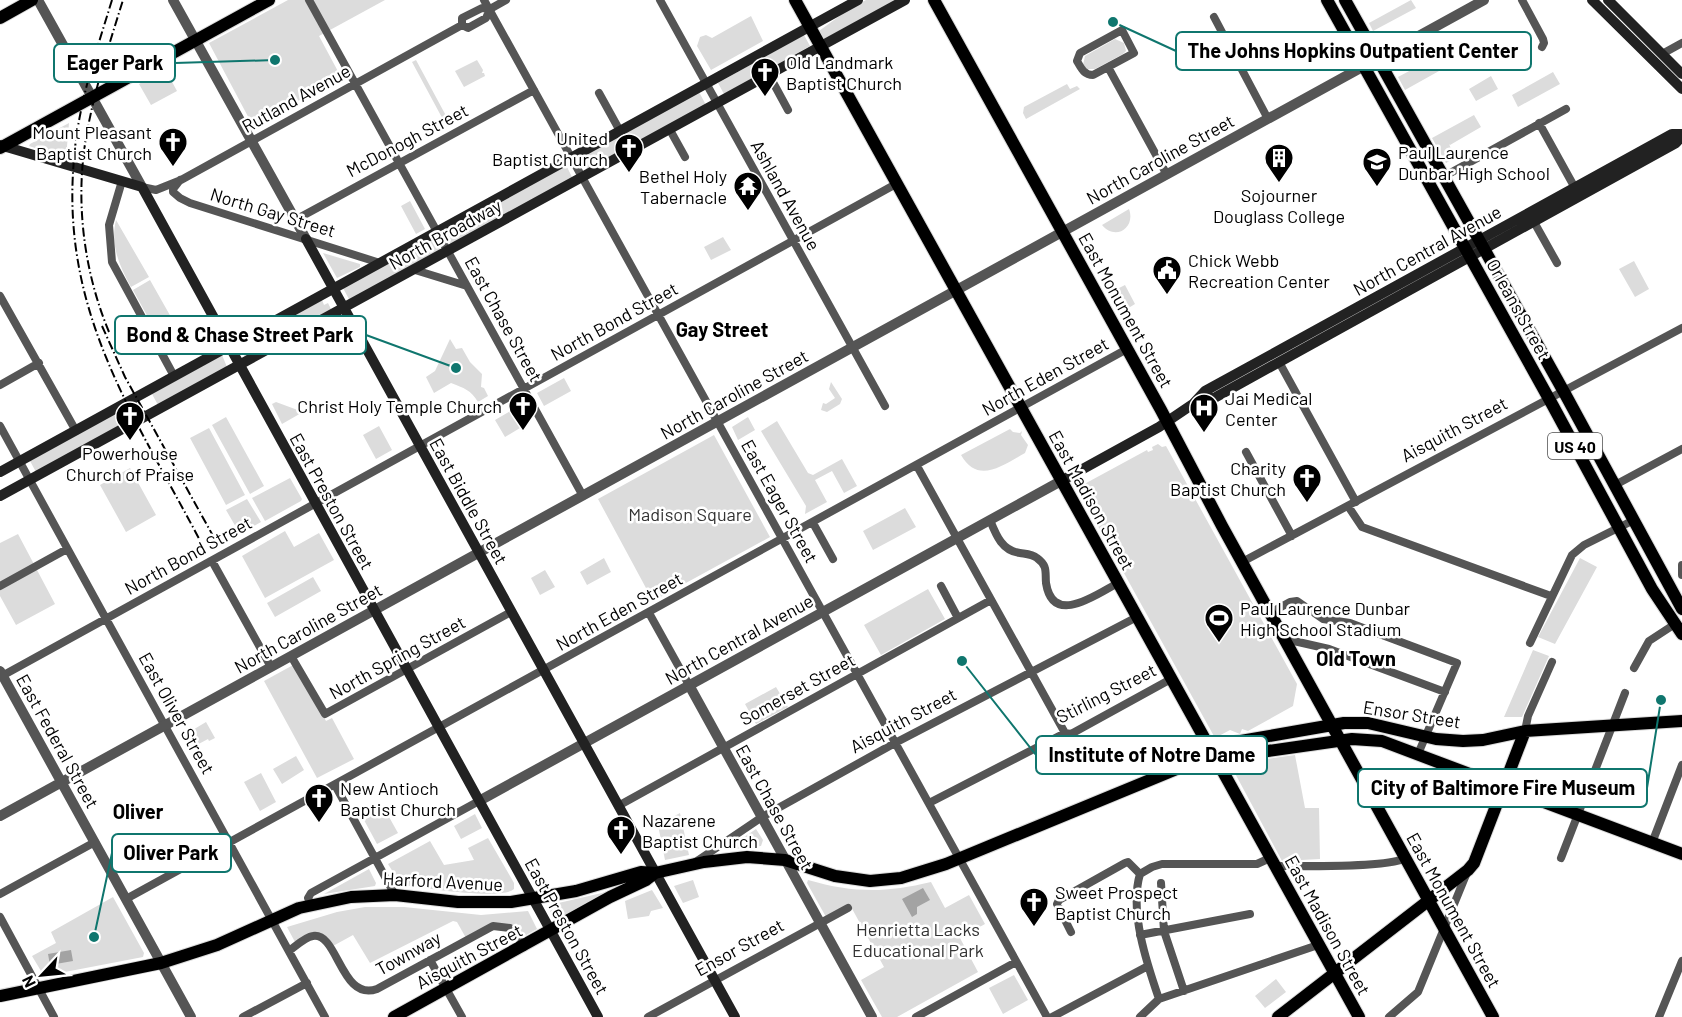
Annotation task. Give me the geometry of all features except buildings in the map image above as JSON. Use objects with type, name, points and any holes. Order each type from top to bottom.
[{"type":"main road","points":[[0,18],[32,0]]},
{"type":"main road","points":[[1,146],[269,0]]},
{"type":"main road","name":"East Madison Street","points":[[795,0],[1359,1017]]},
{"type":"main road","name":"North Broadway","points":[[0,472],[858,0]]},
{"type":"main road","name":"North Broadway","points":[[0,496],[449,252],[905,0]]},
{"type":"main road","name":"East Monument Street","points":[[934,0],[1128,349],[1242,562],[1493,1017]]},
{"type":"main road","name":"Orleans Street","points":[[1327,0],[1653,589],[1679,629]]},
{"type":"main road","name":"Orleans Street","points":[[1345,0],[1677,594],[1682,609]]},
{"type":"main road","points":[[1592,0],[1682,89]]},
{"type":"main road","points":[[1608,0],[1682,74]]},
{"type":"main road","name":"North Central Avenue","points":[[1257,368],[1279,362],[1577,192],[1676,144],[1682,135]]},
{"type":"main road","points":[[1,146],[142,187]]},
{"type":"main road","name":"East Preston Street","points":[[142,187],[598,1017]]},
{"type":"main road","name":"North Central Avenue","points":[[1481,245],[1534,222],[1577,192]]},
{"type":"main road","name":"East Biddle Street","points":[[306,239],[735,1017]]},
{"type":"main road","name":"North Central Avenue","points":[[1061,481],[1167,421],[1193,404],[1205,391],[1257,368],[1468,253]]},
{"type":"main road","name":"Ensor Street","points":[[958,858],[1213,754],[1229,742],[1344,723],[1368,723],[1448,741],[1472,741],[1524,731],[1682,721]]},
{"type":"main road","points":[[1278,1017],[1468,870],[1479,854],[1524,731]]},
{"type":"main road","name":"Ensor Street","points":[[1213,754],[1233,756],[1340,740],[1382,741],[1682,854]]},
{"type":"main road","name":"Harford Avenue","points":[[0,996],[161,963],[217,945],[311,905],[351,897],[395,894],[494,903],[533,899],[595,886],[641,872],[655,873],[692,864],[747,857],[785,860],[854,880],[883,881],[912,875],[958,858]]},
{"type":"main road","name":"Aisquith Street","points":[[394,1017],[655,873]]},
{"type":"street","name":"East Preston Street","points":[[38,0],[142,187]]},
{"type":"street","name":"East Biddle Street","points":[[173,0],[306,239]]},
{"type":"street","name":"East Chase Street","points":[[309,0],[583,496]]},
{"type":"street","name":"East Eager Street","points":[[484,0],[1047,1017]]},
{"type":"street","name":"Rutland Avenue","points":[[142,187],[156,190],[181,180],[462,25],[468,28],[486,18],[489,9],[506,0]]},
{"type":"street","name":"Ashland Avenue","points":[[660,0],[885,406]]},
{"type":"street","name":"North Caroline Street","points":[[0,816],[1484,0]]},
{"type":"street","points":[[1522,0],[1543,39],[1542,47]]},
{"type":"street","points":[[1214,17],[1268,119]]},
{"type":"street","points":[[1122,30],[1134,53],[1108,67],[1093,75],[1088,75],[1077,61],[1080,53],[1122,30]]},
{"type":"street","points":[[1662,54],[1682,44]]},
{"type":"street","points":[[1108,67],[1167,175]]},
{"type":"street","points":[[769,75],[788,110]]},
{"type":"street","name":"McDonogh Street","points":[[295,220],[534,90]]},
{"type":"street","points":[[599,93],[620,131]]},
{"type":"street","points":[[1443,177],[1566,109]]},
{"type":"street","points":[[1539,123],[1577,192]]},
{"type":"street","points":[[670,130],[684,157]]},
{"type":"street","name":"North Gay Street","points":[[181,180],[173,189],[180,198],[380,263]]},
{"type":"street","points":[[122,182],[109,225],[112,262],[174,376]]},
{"type":"street","name":"North Bond Street","points":[[1,675],[897,184]]},
{"type":"street","points":[[1534,222],[1557,262]]},
{"type":"street","points":[[415,270],[467,286]]},
{"type":"street","points":[[0,296],[76,431]]},
{"type":"street","name":"Aisquith Street","points":[[1242,562],[1681,331]]},
{"type":"street","name":"North Eden Street","points":[[126,900],[1128,349]]},
{"type":"street","points":[[1279,362],[1362,527],[1551,596]]},
{"type":"street","points":[[0,386],[39,363]]},
{"type":"street","name":"East Oliver Street","points":[[0,426],[325,1017]]},
{"type":"street","points":[[1615,485],[1682,449]]},
{"type":"street","points":[[1246,452],[1292,536]]},
{"type":"street","points":[[917,466],[1065,733]]},
{"type":"street","name":"North Central Avenue","points":[[311,905],[308,898],[311,893],[1061,481]]},
{"type":"street","points":[[990,520],[1004,547],[1014,552],[1031,555],[1043,564],[1046,570],[1047,587],[1053,599],[1059,604],[1070,607],[1118,583]]},
{"type":"street","points":[[1530,643],[1572,555],[1584,545],[1634,520]]},
{"type":"street","points":[[813,523],[833,560]]},
{"type":"street","points":[[0,586],[68,549]]},
{"type":"street","points":[[212,561],[272,667]]},
{"type":"street","points":[[1682,565],[1682,575]]},
{"type":"street","points":[[941,586],[958,618]]},
{"type":"street","name":"Somerset Street","points":[[618,806],[991,600]]},
{"type":"street","points":[[1270,613],[1294,601],[1323,619],[1350,623],[1458,663],[1418,754]]},
{"type":"street","name":"North Spring Street","points":[[291,656],[325,714],[512,612]]},
{"type":"street","name":"East Chase Street","points":[[649,613],[872,1017]]},
{"type":"street","name":"Aisquith Street","points":[[692,864],[762,817],[895,743],[1137,617]]},
{"type":"street","points":[[1634,668],[1649,641],[1679,629]]},
{"type":"street","points":[[1285,639],[1329,649],[1445,692]]},
{"type":"street","points":[[1524,731],[1528,716],[1552,662]]},
{"type":"street","name":"East Federal Street","points":[[1,675],[191,1017]]},
{"type":"street","name":"Stirling Street","points":[[928,803],[1065,733],[1071,734],[1171,679]]},
{"type":"street","points":[[1561,858],[1624,693]]},
{"type":"street","points":[[1652,843],[1682,765]]},
{"type":"street","points":[[335,785],[395,894]]},
{"type":"street","points":[[0,894],[95,842]]},
{"type":"street","points":[[1140,874],[1162,864],[1272,862],[1362,864],[1399,862],[1406,858]]},
{"type":"street","points":[[1071,932],[1057,904],[1059,900],[1128,862],[1140,874]]},
{"type":"street","points":[[1389,1017],[1418,992],[1468,870]]},
{"type":"street","points":[[1140,874],[1137,892],[1140,935],[1159,999]]},
{"type":"street","points":[[1161,883],[1164,931],[1184,991]]},
{"type":"street","name":"Ensor Street","points":[[648,1017],[848,908]]},
{"type":"street","points":[[1140,935],[1250,914]]},
{"type":"street","points":[[0,917],[54,1017]]},
{"type":"street","name":"Townway","points":[[289,951],[313,936],[321,937],[327,942],[349,978],[361,989],[368,991],[376,989],[493,926],[510,928],[524,947]]},
{"type":"street","points":[[1140,1017],[1159,999],[1318,945]]},
{"type":"street","points":[[430,960],[462,1017]]},
{"type":"street","points":[[1659,1017],[1682,961]]},
{"type":"street","points":[[916,1017],[1016,962]]},
{"type":"street","points":[[1052,1017],[1148,966]]},
{"type":"street","points":[[243,1017],[307,983]]},
{"type":"green space","points":[[288,0],[385,0],[319,36],[341,77],[253,126],[209,43]]},
{"type":"green space","points":[[866,0],[896,0],[824,39],[819,31],[849,9]]},
{"type":"green space","points":[[1411,0],[1416,8],[1373,31],[1369,23]]},
{"type":"green space","points":[[751,16],[763,41],[711,70],[697,46],[700,37],[706,35],[712,38]]},
{"type":"green space","points":[[804,35],[810,46],[724,94],[718,83]]},
{"type":"green space","points":[[1115,39],[1124,43],[1126,51],[1123,54],[1095,69],[1087,69],[1083,65],[1085,56]]},
{"type":"green space","points":[[1441,54],[1448,66],[1405,90],[1398,77]]},
{"type":"green space","points":[[416,60],[451,125],[447,127],[412,62]]},
{"type":"green space","points":[[477,60],[485,76],[464,87],[455,71]]},
{"type":"green space","points":[[165,69],[177,91],[151,105],[139,84]]},
{"type":"green space","points":[[1553,72],[1560,84],[1518,107],[1512,95]]},
{"type":"green space","points":[[1491,76],[1498,89],[1476,101],[1469,89]]},
{"type":"green space","points":[[1067,84],[1070,89],[1077,86],[1080,89],[1026,119],[1023,113],[1024,107]]},
{"type":"green space","points":[[699,92],[706,105],[587,170],[580,158]]},
{"type":"green space","points":[[1474,115],[1481,127],[1449,144],[1455,158],[1446,163],[1432,138]]},
{"type":"green space","points":[[69,123],[66,158],[29,146],[30,144]]},
{"type":"green space","points":[[566,165],[573,179],[451,245],[444,232]]},
{"type":"green space","points":[[410,201],[425,229],[416,234],[401,206]]},
{"type":"green space","points":[[1129,209],[1130,222],[1123,230],[1113,232],[1102,225]]},
{"type":"green space","points":[[116,220],[149,277],[131,287],[117,255],[114,238]]},
{"type":"green space","points":[[723,237],[731,250],[711,260],[704,247]]},
{"type":"green space","points":[[434,238],[441,251],[350,301],[343,288]]},
{"type":"green space","points":[[323,253],[360,264],[360,267],[337,278]]},
{"type":"green space","points":[[1634,261],[1649,289],[1635,297],[1619,269]]},
{"type":"green space","points":[[150,280],[180,333],[162,343],[133,290]]},
{"type":"green space","points":[[1125,285],[1135,304],[1122,312],[1111,292]]},
{"type":"green space","points":[[322,300],[324,305],[328,303],[331,309],[245,357],[239,346]]},
{"type":"green space","points":[[450,339],[456,349],[462,348],[470,362],[482,374],[481,387],[488,396],[478,402],[467,390],[451,383],[434,393],[426,377],[435,371]]},
{"type":"green space","points":[[222,355],[227,367],[158,405],[152,394]]},
{"type":"green space","points":[[564,378],[571,391],[544,406],[537,393]]},
{"type":"green space","points":[[831,382],[842,399],[840,404],[827,412],[821,410],[823,403],[826,404],[835,398],[829,389]]},
{"type":"green space","points":[[276,402],[303,412],[282,424],[272,404]]},
{"type":"green space","points":[[521,405],[530,422],[505,437],[495,420]]},
{"type":"green space","points":[[114,414],[120,425],[36,472],[30,461]]},
{"type":"green space","points":[[226,417],[264,486],[250,494],[212,425]]},
{"type":"green space","points":[[748,417],[755,430],[738,440],[732,427]]},
{"type":"green space","points":[[777,421],[808,473],[813,475],[842,459],[857,486],[844,493],[832,471],[815,480],[827,502],[805,514],[806,506],[761,431]]},
{"type":"green space","points":[[379,426],[392,450],[376,459],[363,435]]},
{"type":"green space","points":[[209,428],[245,495],[226,505],[190,438]]},
{"type":"green space","points":[[1010,429],[1013,432],[1022,431],[1021,435],[1028,445],[1025,453],[1008,463],[983,471],[968,464],[961,455]]},
{"type":"green space","name":"Madison Square","points":[[714,435],[770,537],[653,601],[598,499]]},
{"type":"green space","name":"Paul Laurence Dunbar High School Stadium","points":[[1158,444],[1162,447],[1166,446],[1297,684],[1293,706],[1248,731],[1242,729],[1240,734],[1230,730],[1215,738],[1077,488],[1147,450],[1148,452],[1153,450],[1152,447]]},
{"type":"green space","points":[[130,468],[156,515],[126,532],[100,485]]},
{"type":"green space","points":[[290,478],[301,501],[265,521],[252,498]]},
{"type":"green space","points":[[247,499],[261,522],[240,534],[226,510]]},
{"type":"green space","points":[[905,508],[916,527],[873,550],[863,531]]},
{"type":"green space","points":[[285,531],[294,547],[319,533],[334,560],[265,598],[242,556]]},
{"type":"green space","points":[[18,534],[55,604],[16,625],[0,596],[0,543]]},
{"type":"green space","points":[[604,558],[611,572],[587,585],[580,572]]},
{"type":"green space","points":[[1580,558],[1597,567],[1555,644],[1538,637]]},
{"type":"green space","points":[[545,570],[555,587],[540,595],[531,578]]},
{"type":"green space","points":[[313,577],[321,591],[275,617],[267,603]]},
{"type":"green space","points":[[928,589],[945,619],[881,655],[864,625]]},
{"type":"green space","points":[[1533,650],[1549,656],[1522,717],[1504,717]]},
{"type":"green space","points":[[295,664],[326,721],[332,718],[354,759],[317,778],[264,681]]},
{"type":"green space","points":[[776,687],[788,707],[756,724],[745,704]]},
{"type":"green space","points":[[206,722],[215,738],[193,747],[186,734]]},
{"type":"green space","points":[[1295,755],[1305,808],[1319,808],[1320,859],[1282,861],[1230,764]]},
{"type":"green space","points":[[296,756],[304,770],[282,784],[273,769]]},
{"type":"green space","points":[[261,773],[276,802],[260,811],[244,782]]},
{"type":"green space","points":[[384,808],[398,833],[377,844],[364,820]]},
{"type":"green space","points":[[680,813],[689,855],[665,860],[658,825]]},
{"type":"green space","points":[[475,814],[482,828],[461,839],[454,826]]},
{"type":"green space","points":[[756,829],[763,840],[761,846],[725,850]]},
{"type":"green space","points":[[488,838],[514,883],[514,889],[494,894],[478,894],[401,885],[388,864],[430,841],[444,865],[474,860],[468,848]]},
{"type":"green space","points":[[369,869],[376,883],[375,886],[324,894]]},
{"type":"green space","points":[[693,880],[699,897],[683,903],[674,886]]},
{"type":"green space","name":"Henrietta Lacks Educational Park","points":[[808,880],[840,887],[870,890],[884,890],[931,882],[945,908],[969,895],[985,924],[960,938],[978,972],[897,1017],[882,1017],[861,980],[884,967],[850,905],[826,917],[807,883]]},
{"type":"green space","points":[[614,888],[615,890],[557,920],[550,911],[554,904]]},
{"type":"green space","points":[[652,890],[663,908],[651,911],[649,916],[628,919],[625,901]]},
{"type":"green space","points":[[113,897],[144,953],[143,957],[44,976],[32,956],[56,943],[51,932]]},
{"type":"green space","points":[[365,907],[404,907],[481,915],[528,911],[537,929],[521,938],[509,926],[466,938],[457,922],[453,921],[370,963],[353,935],[333,946],[324,936],[316,933],[295,942],[287,927],[337,912]]},
{"type":"green space","points":[[1014,975],[1028,1000],[1003,1014],[989,988]]},
{"type":"green space","points":[[1276,979],[1286,992],[1265,1008],[1255,996]]},
{"type":"shaded area","points":[[923,888],[930,900],[917,907],[917,914],[912,917],[902,899]]},
{"type":"shaded area","points":[[71,950],[73,961],[50,965],[48,954]]},
{"type":"railway","points":[[112,0],[88,79],[76,139],[73,215],[79,267],[91,317],[109,364],[130,410],[205,550]]},
{"type":"railway","points":[[109,332],[100,309],[88,261],[81,187],[86,138],[93,103],[123,0]]},
{"type":"railway","points":[[102,326],[125,377],[217,543]]},
{"type":"place","name":"The Johns Hopkins Outpatient Center","points":[[1113,22]]},
{"type":"place","name":"Eager Park","points":[[275,60]]},
{"type":"place","name":"Old Landmark Baptist Church","points":[[765,98]]},
{"type":"place","name":"Mount Pleasant Baptist Church","points":[[173,168]]},
{"type":"place","name":"United Baptist Church","points":[[629,174]]},
{"type":"place","name":"Sojourner Douglass College","points":[[1279,184]]},
{"type":"place","name":"Paul Laurence Dunbar High School","points":[[1377,188]]},
{"type":"place","name":"Bethel Holy Tabernacle","points":[[748,212]]},
{"type":"place","name":"Chick Webb Recreation Center","points":[[1167,296]]},
{"type":"place","name":"Bond & Chase Street Park","points":[[456,368]]},
{"type":"place","name":"Christ Holy Temple Church","points":[[523,432]]},
{"type":"place","name":"Jai Medical Center","points":[[1204,434]]},
{"type":"place","name":"Powerhouse Church of Praise","points":[[130,442]]},
{"type":"place","name":"Charity Baptist Church","points":[[1307,504]]},
{"type":"place","name":"Paul Laurence Dunbar High School Stadium","points":[[1219,644]]},
{"type":"place","name":"Institute of Notre Dame","points":[[962,661]]},
{"type":"place","name":"City of Baltimore Fire Museum","points":[[1661,700]]},
{"type":"place","name":"New Antioch Baptist Church","points":[[319,824]]},
{"type":"place","name":"Nazarene Baptist Church","points":[[621,856]]},
{"type":"place","name":"Sweet Prospect Baptist Church","points":[[1034,928]]},
{"type":"place","name":"Oliver Park","points":[[94,937]]},
{"type":"district","name":"Gay Street","points":[[722,329]]},
{"type":"district","name":"Old Town","points":[[1356,658]]},
{"type":"district","name":"Oliver","points":[[138,811]]}]
